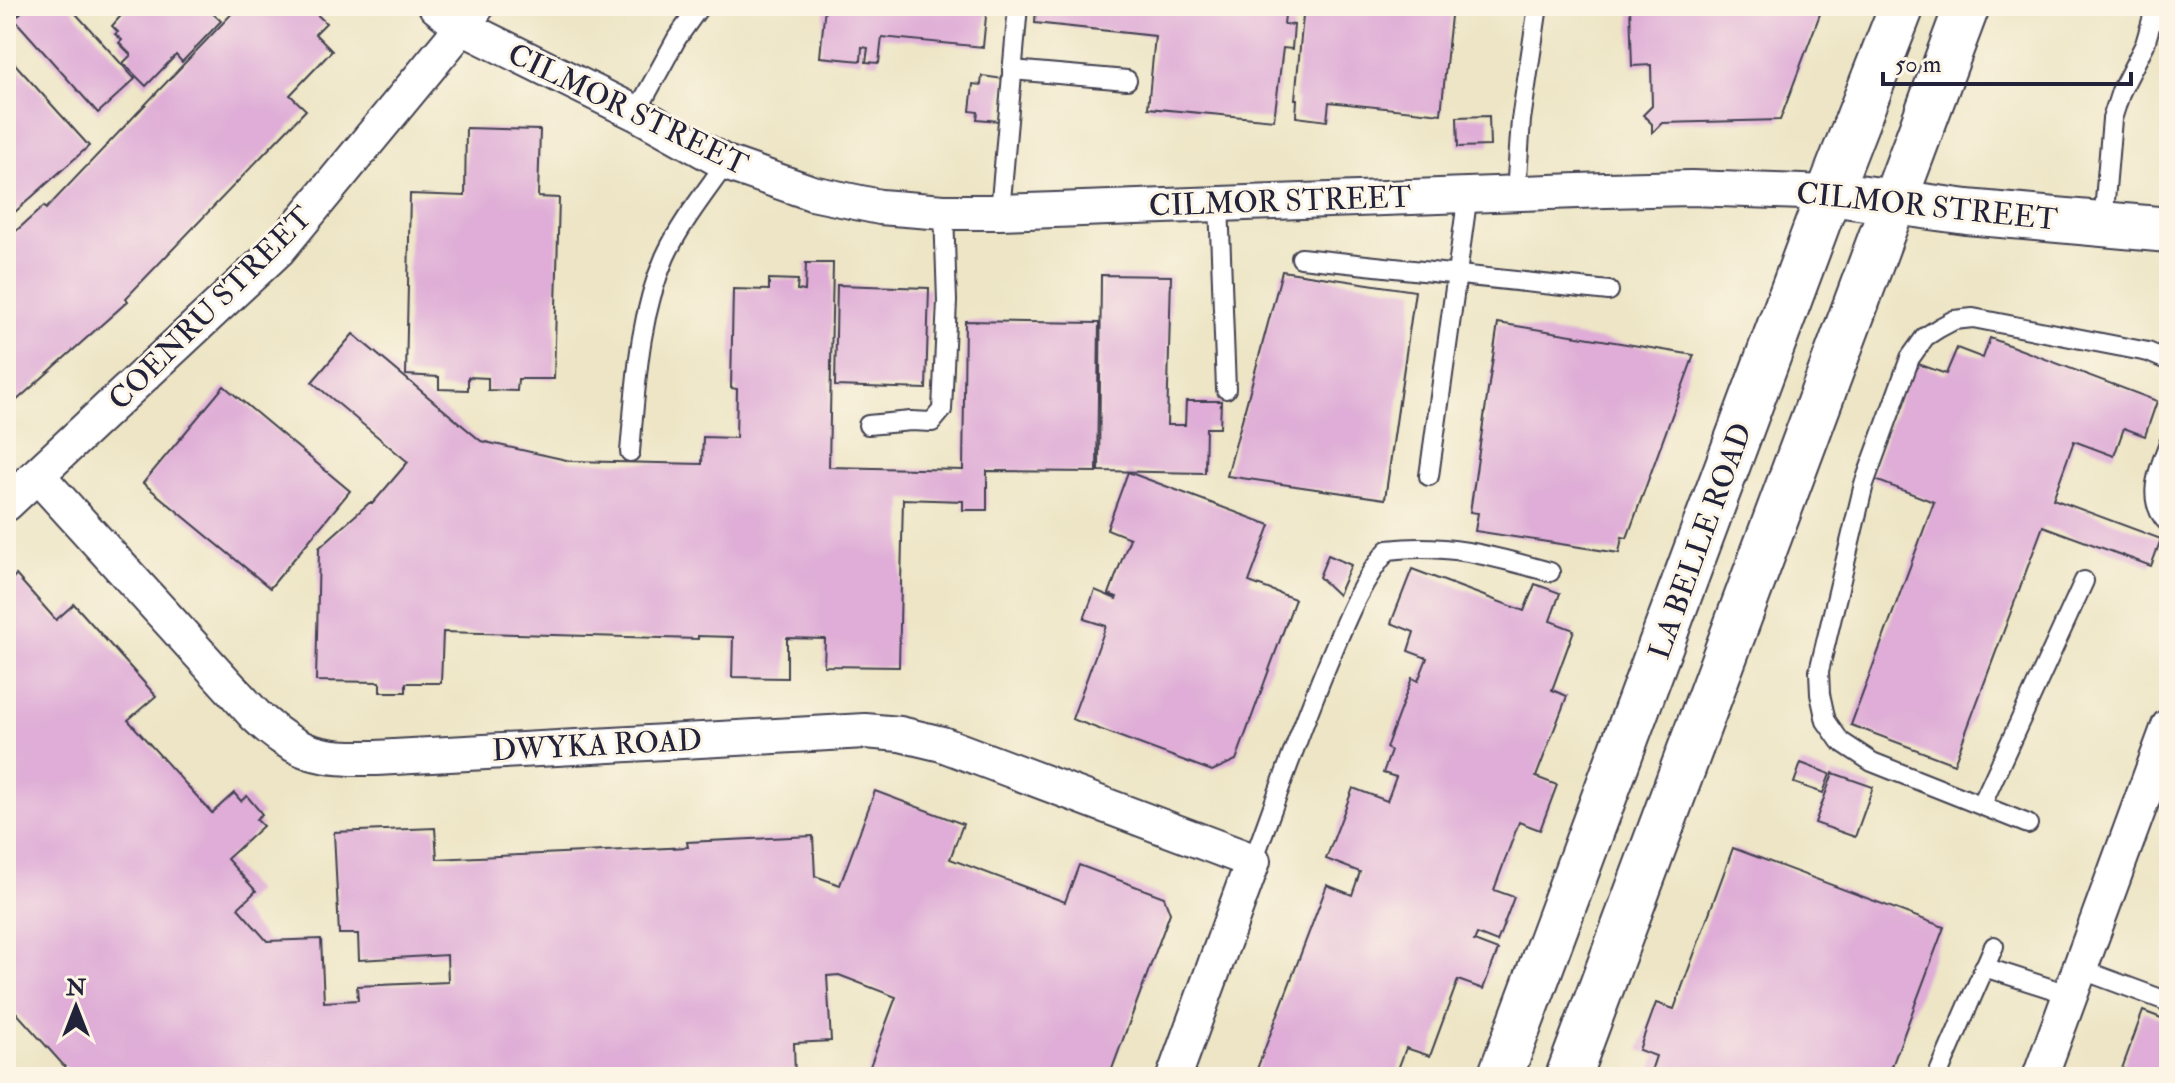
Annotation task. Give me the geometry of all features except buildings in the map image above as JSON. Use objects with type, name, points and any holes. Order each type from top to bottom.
[{"type":"main road","name":"LA BELLE ROAD","points":[[1500,1077],[1829,193],[1902,6]]},
{"type":"main road","points":[[1568,1077],[1967,6]]},
{"type":"main road","name":"CILMOR STREET","points":[[1829,193],[1896,203],[2169,230]]},
{"type":"street","name":"CILMOR STREET","points":[[436,6],[469,17],[726,163],[812,193],[880,207],[1000,212],[1691,188],[1829,193]]},
{"type":"street","name":"COENRU STREET","points":[[6,504],[279,249],[469,17]]},
{"type":"street","name":"DWYKA ROAD","points":[[38,476],[255,715],[277,736],[321,757],[376,758],[865,731],[900,734],[942,744],[1253,861]]},
{"type":"street","points":[[2040,1077],[2169,726]]},
{"type":"street","points":[[1174,1077],[1253,861]]},
{"type":"lane","points":[[636,113],[677,38],[700,6]]},
{"type":"lane","points":[[1000,212],[1018,6]]},
{"type":"lane","points":[[1516,192],[1521,120],[1538,6]]},
{"type":"lane","points":[[2103,224],[2112,119],[2121,91],[2145,44],[2156,6]]},
{"type":"lane","points":[[1012,70],[1127,80]]},
{"type":"lane","points":[[630,452],[638,359],[646,313],[666,255],[726,163]]},
{"type":"lane","points":[[1429,476],[1468,194]]},
{"type":"lane","points":[[1219,203],[1226,389]]},
{"type":"lane","points":[[868,425],[932,422],[942,410],[947,301],[944,212]]},
{"type":"lane","points":[[1301,258],[1609,291]]},
{"type":"lane","points":[[2028,824],[1872,762],[1840,741],[1826,721],[1819,671],[1864,484],[1910,358],[1925,337],[1954,320],[1973,318],[2148,352],[2169,361]]},
{"type":"lane","points":[[2169,443],[2156,477],[2154,495],[2162,517],[2169,524]]},
{"type":"lane","points":[[1253,861],[1313,698],[1352,606],[1374,566],[1388,550],[1424,548],[1479,552],[1550,572]]},
{"type":"lane","points":[[1982,804],[2084,581]]},
{"type":"lane","points":[[1937,1077],[1994,946]]},
{"type":"lane","points":[[1984,967],[2169,1002]]}]
